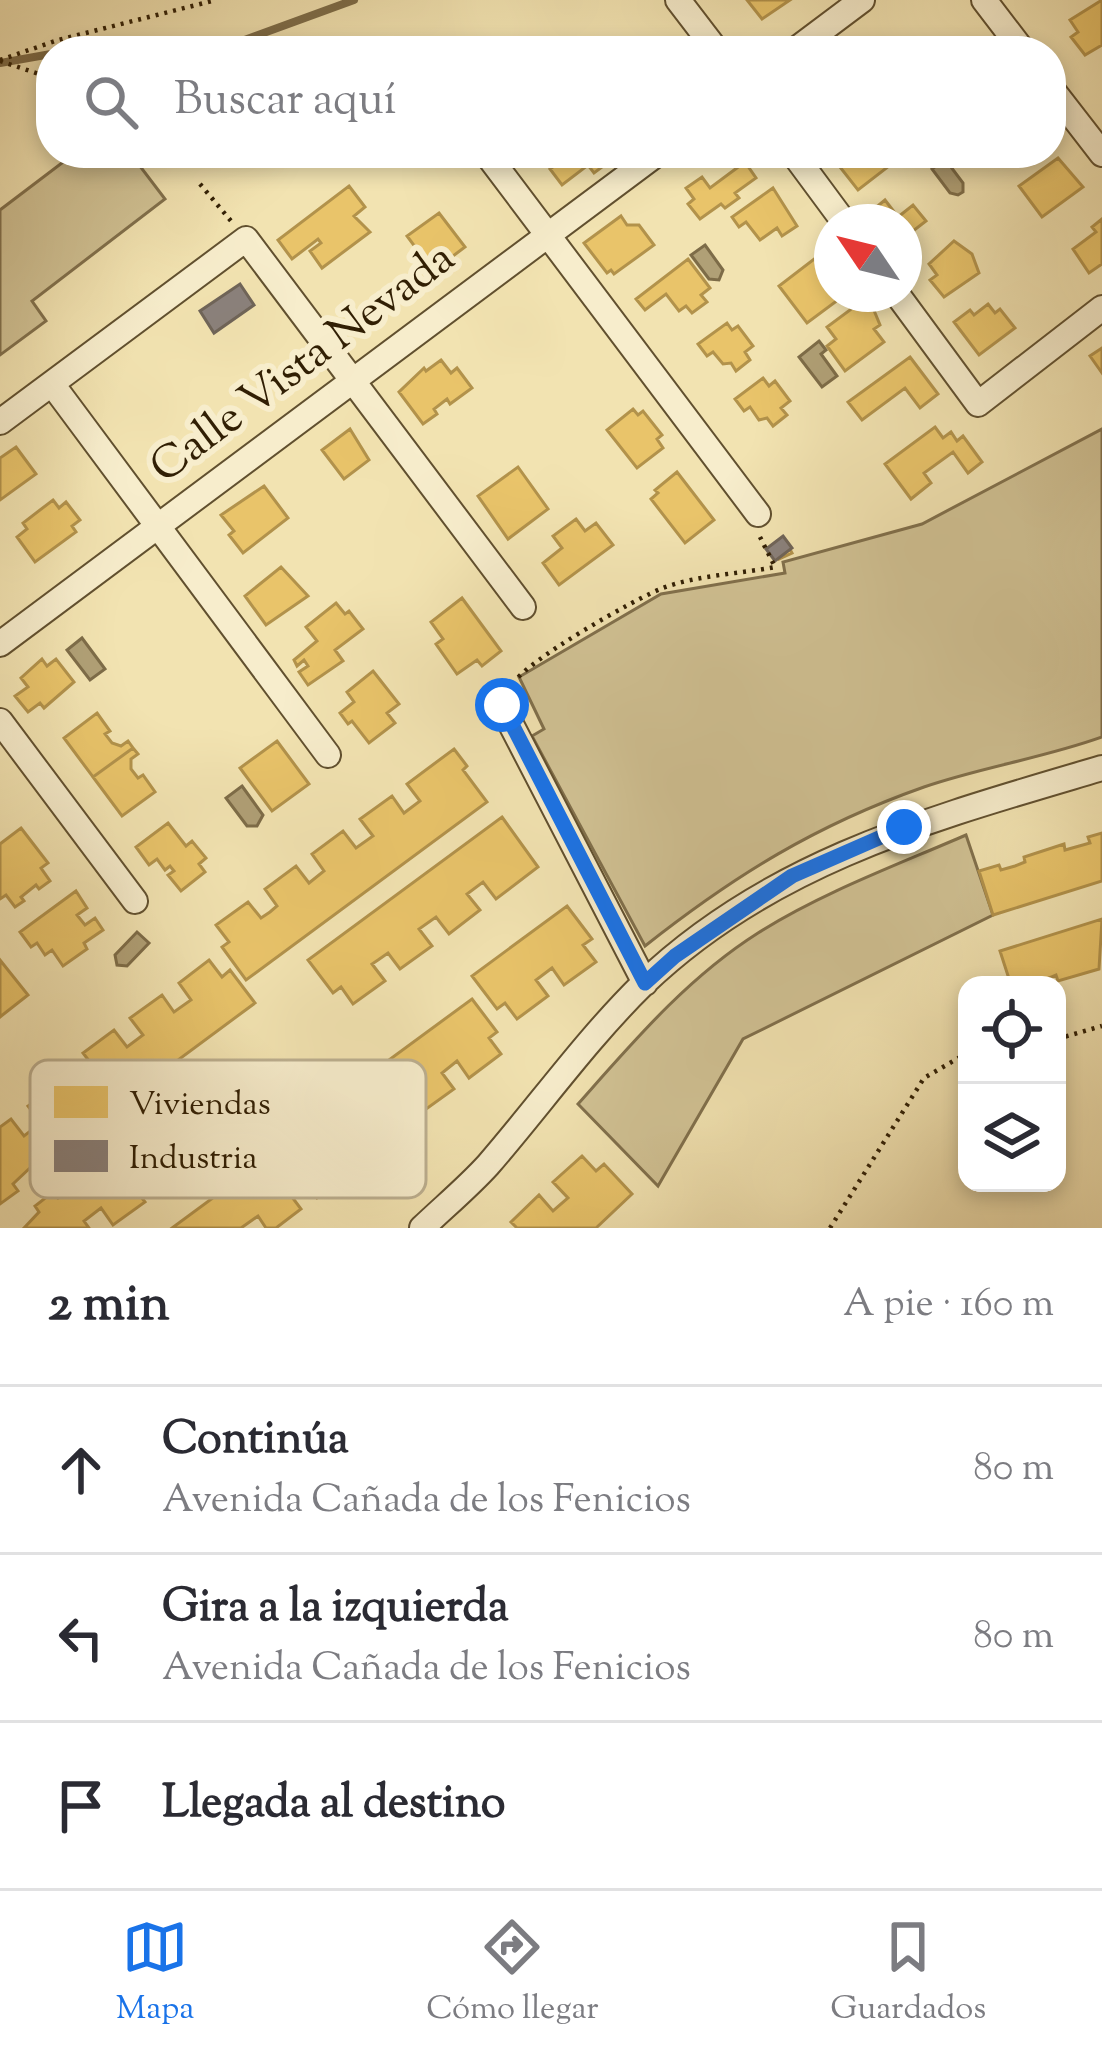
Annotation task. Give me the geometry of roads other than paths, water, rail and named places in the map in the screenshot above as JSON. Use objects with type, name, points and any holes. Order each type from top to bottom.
[{"type":"street","points":[[678,0],[706,36]]},
{"type":"street","points":[[814,36],[862,0]]},
{"type":"street","points":[[984,0],[1012,36]]},
{"type":"street","points":[[1066,107],[1102,154]]},
{"type":"street","points":[[497,168],[758,514]]},
{"type":"street","name":"Calle Vista Nevada","points":[[0,644],[638,168]]},
{"type":"street","points":[[804,168],[831,204]]},
{"type":"street","points":[[0,422],[246,239],[523,607]]},
{"type":"street","points":[[910,312],[978,404],[1102,308]]},
{"type":"street","points":[[52,384],[328,755]]},
{"type":"street","points":[[502,705],[645,983]]},
{"type":"street","points":[[0,722],[135,901]]},
{"type":"street","points":[[422,1228],[484,1168],[645,983],[675,956],[792,876],[904,827],[1102,768]]},
{"type":"waterway","points":[[256,36],[354,0]]},
{"type":"waterway","points":[[0,63],[36,57]]}]
